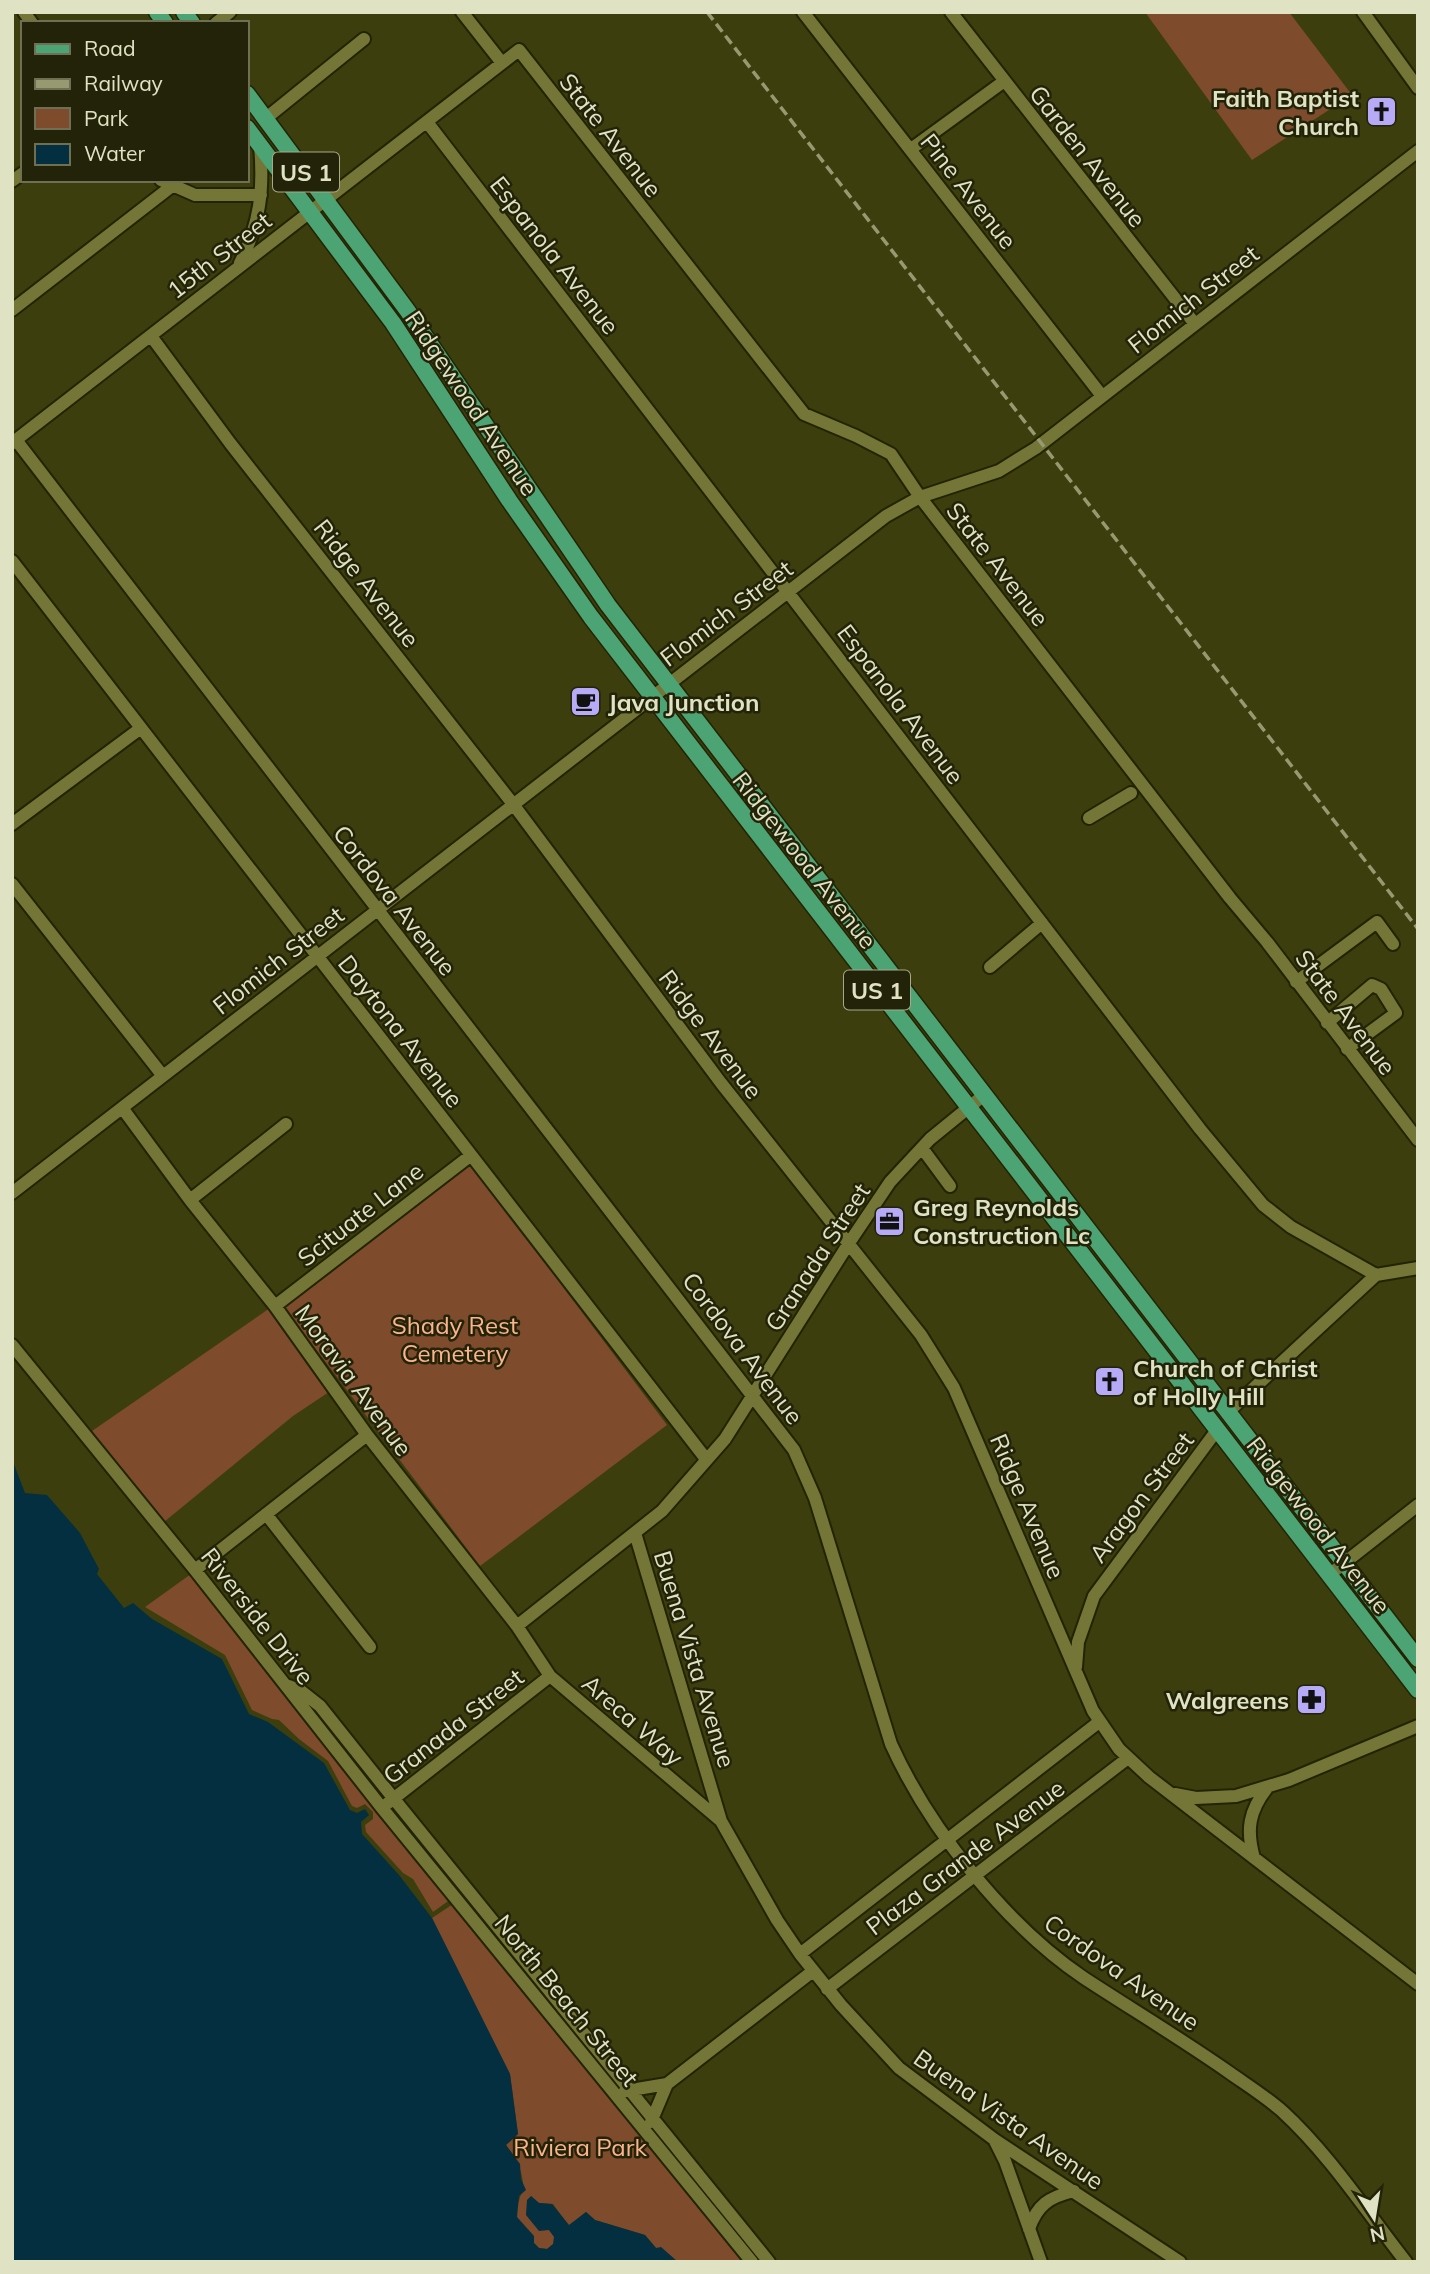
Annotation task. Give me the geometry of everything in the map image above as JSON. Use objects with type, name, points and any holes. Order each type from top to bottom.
[{"type":"main road","name":"US 1","points":[[248,95],[327,200]]},
{"type":"main road","name":"US 1","points":[[248,129],[311,212]]},
{"type":"main road","name":"Ridgewood Avenue","points":[[327,200],[443,361],[568,550],[667,684],[1418,1659]]},
{"type":"main road","name":"Ridgewood Avenue","points":[[311,212],[358,275],[549,558],[651,697],[1418,1690]]},
{"type":"street","points":[[463,12],[502,63]]},
{"type":"street","name":"Pine Avenue","points":[[803,12],[1102,396]]},
{"type":"street","name":"Garden Avenue","points":[[951,12],[1003,82],[1195,324]]},
{"type":"street","points":[[1363,12],[1418,88]]},
{"type":"street","points":[[265,119],[364,39]]},
{"type":"street","name":"15th Street","points":[[14,442],[519,50]]},
{"type":"street","name":"State Avenue","points":[[519,50],[804,414],[891,454],[920,498],[1418,1140]]},
{"type":"street","points":[[911,149],[1003,82]]},
{"type":"street","name":"Espanola Avenue","points":[[427,122],[1200,1129],[1263,1205],[1291,1227],[1376,1275]]},
{"type":"street","points":[[239,267],[258,220],[262,170],[260,145]]},
{"type":"street","name":"Flomich Street","points":[[12,1193],[886,516],[920,498],[999,471],[1041,444],[1418,151]]},
{"type":"street","points":[[12,310],[167,183],[195,195],[261,195]]},
{"type":"street","name":"Ridge Avenue","points":[[151,335],[230,443],[513,804],[721,1083],[920,1335],[954,1388],[1098,1721],[1128,1758],[1418,1984]]},
{"type":"street","name":"Cordova Avenue","points":[[14,442],[794,1450],[815,1498],[891,1744],[907,1779],[948,1840],[1005,1911],[1042,1945],[1081,1975],[1281,2110],[1319,2150],[1406,2262]]},
{"type":"street","name":"Daytona Avenue","points":[[12,561],[706,1458]]},
{"type":"street","points":[[12,824],[141,728]]},
{"type":"street","points":[[1089,818],[1131,793]]},
{"type":"street","points":[[12,884],[163,1076]]},
{"type":"street","points":[[1296,982],[1377,922],[1393,944]]},
{"type":"street","points":[[990,967],[1042,923]]},
{"type":"street","points":[[1327,1023],[1372,985],[1381,989],[1396,1013],[1347,1049]]},
{"type":"street","name":"Granada Street","points":[[517,1626],[662,1511],[725,1439],[890,1182],[922,1148],[984,1096]]},
{"type":"street","name":"Moravia Avenue","points":[[123,1109],[190,1200],[275,1306],[367,1436],[517,1626],[550,1676]]},
{"type":"street","points":[[190,1200],[286,1124]]},
{"type":"street","points":[[922,1148],[950,1186]]},
{"type":"street","name":"Scituate Lane","points":[[275,1306],[470,1156]]},
{"type":"street","points":[[1228,1412],[1376,1275],[1418,1268]]},
{"type":"street","name":"Riverside Drive","points":[[12,1345],[470,1914]]},
{"type":"street","name":"Aragon Street","points":[[1076,1668],[1078,1642],[1094,1596],[1217,1430]]},
{"type":"street","points":[[195,1570],[367,1436]]},
{"type":"street","points":[[1329,1574],[1418,1505]]},
{"type":"street","points":[[266,1514],[370,1647]]},
{"type":"street","name":"Buena Vista Avenue","points":[[635,1533],[721,1821],[777,1920],[800,1954],[827,1989],[899,2068],[995,2140],[1178,2261]]},
{"type":"street","name":"Granada Street","points":[[382,1808],[550,1676]]},
{"type":"street","name":"Areca Way","points":[[550,1676],[721,1821]]},
{"type":"street","points":[[287,1686],[301,1691],[320,1706],[769,2262]]},
{"type":"street","name":"Plaza Grande Avenue","points":[[800,1954],[1098,1721]]},
{"type":"street","points":[[1171,1793],[1216,1798],[1236,1797],[1418,1726]]},
{"type":"street","name":"Plaza Grande Avenue","points":[[827,1989],[1128,1758]]},
{"type":"street","points":[[1254,1858],[1249,1832],[1251,1815],[1255,1802],[1267,1787]]},
{"type":"street","name":"North Beach Street","points":[[470,1914],[752,2262]]},
{"type":"street","points":[[615,2092],[667,2084],[813,1971]]},
{"type":"street","points":[[648,2131],[667,2084]]},
{"type":"street","points":[[995,2140],[1041,2262]]},
{"type":"street","points":[[1029,2230],[1038,2208],[1046,2200],[1074,2191]]},
{"type":"green space","points":[[1145,12],[1289,12],[1352,95],[1252,160]]},
{"type":"green space","name":"Shady Rest Cemetery","points":[[471,1165],[667,1425],[480,1566],[284,1307]]},
{"type":"green space","points":[[270,1308],[329,1392],[293,1416],[164,1522],[92,1431]]},
{"type":"green space","points":[[191,1574],[451,1899],[433,1912],[413,1879],[403,1873],[366,1832],[365,1825],[373,1819],[373,1812],[365,1804],[357,1808],[352,1806],[328,1761],[279,1720],[252,1710],[225,1655],[145,1607]]},
{"type":"green space","name":"Riviera Park","points":[[459,1900],[752,2262],[678,2262],[661,2248],[656,2248],[645,2235],[595,2220],[586,2212],[569,2226],[553,2204],[539,2203],[531,2196],[542,2230],[549,2230],[554,2236],[554,2244],[547,2249],[539,2248],[529,2238],[517,2216],[523,2188],[521,2173],[506,2145],[518,2134],[510,2074],[432,1918]]},
{"type":"water","points":[[12,1459],[25,1493],[47,1495],[80,1533],[99,1569],[97,1574],[124,1608],[133,1603],[152,1619],[222,1659],[249,1714],[268,1722],[324,1763],[350,1810],[357,1813],[365,1809],[369,1815],[361,1822],[362,1834],[399,1875],[432,1918],[510,2074],[518,2134],[506,2145],[520,2164],[521,2179],[526,2190],[519,2196],[517,2217],[534,2236],[534,2243],[539,2248],[547,2249],[553,2244],[554,2237],[549,2230],[539,2231],[526,2215],[527,2200],[531,2196],[539,2203],[552,2204],[569,2225],[586,2212],[595,2220],[645,2235],[656,2248],[661,2247],[678,2262],[12,2262]]},
{"type":"railway","points":[[707,12],[1418,929]]},
{"type":"place","name":"Faith Baptist Church","points":[[1382,112]]},
{"type":"place","name":"Java Junction","points":[[585,702]]},
{"type":"place","name":"Greg Reynolds Construction Lc","points":[[890,1221]]},
{"type":"place","name":"Church of Christ of Holly Hill","points":[[1110,1382]]},
{"type":"place","name":"Walgreens","points":[[1312,1700]]}]
